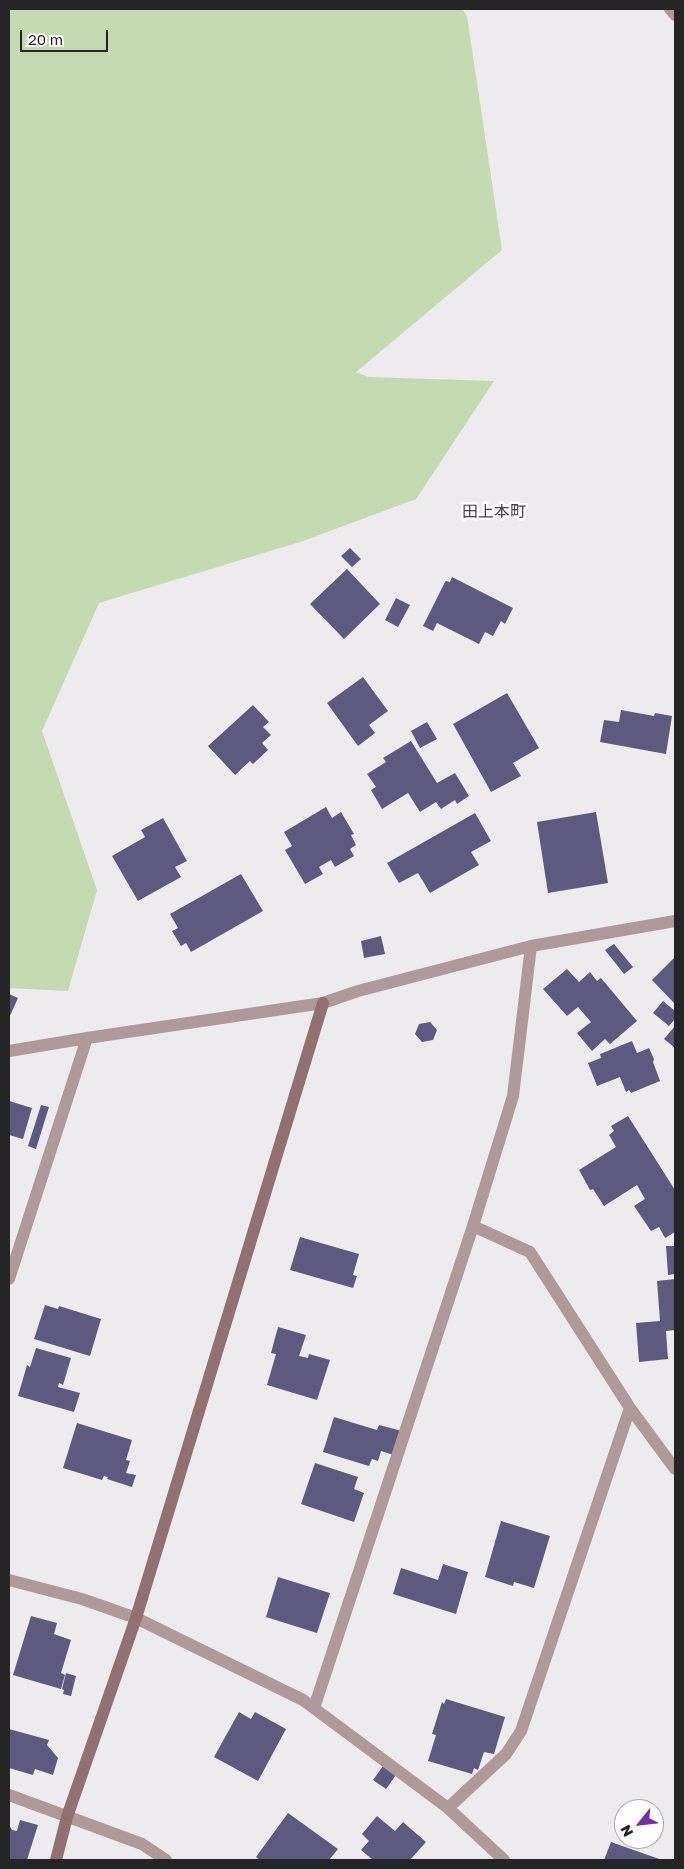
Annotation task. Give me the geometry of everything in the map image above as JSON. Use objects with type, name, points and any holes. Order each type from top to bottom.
[{"type":"street","points":[[670,9],[675,15]]},
{"type":"street","points":[[9,1051],[323,1003],[358,991],[531,946],[675,921]]},
{"type":"street","points":[[314,1708],[473,1226],[513,1096],[531,946]]},
{"type":"street","points":[[56,1860],[67,1817],[136,1618],[323,1003]]},
{"type":"street","points":[[9,1279],[87,1038]]},
{"type":"street","points":[[473,1226],[530,1252],[630,1408],[675,1469]]},
{"type":"street","points":[[448,1808],[506,1754],[521,1731],[630,1408]]},
{"type":"street","points":[[9,1580],[82,1599],[136,1618],[303,1700],[448,1808],[504,1860]]},
{"type":"street","points":[[9,1795],[142,1844],[166,1860]]},
{"type":"green space","points":[[9,9],[462,9],[467,16],[502,250],[356,372],[368,377],[494,381],[416,499],[303,541],[99,603],[42,731],[97,890],[68,991],[9,988]]},
{"type":"building","points":[[350,548],[361,559],[352,567],[341,556]]},
{"type":"building","points":[[347,569],[380,604],[344,639],[310,604]]},
{"type":"building","points":[[452,577],[513,608],[505,624],[501,621],[493,636],[485,632],[479,644],[437,623],[433,631],[423,626],[445,582],[450,582]]},
{"type":"building","points":[[396,598],[410,605],[398,627],[385,620]]},
{"type":"building","points":[[363,677],[388,711],[369,725],[375,733],[358,746],[327,703]]},
{"type":"building","points":[[507,693],[539,748],[513,763],[521,776],[491,792],[453,724]]},
{"type":"building","points":[[253,705],[269,722],[263,727],[271,735],[262,743],[268,750],[253,764],[250,761],[235,775],[208,746]]},
{"type":"building","points":[[621,710],[654,716],[655,713],[672,716],[666,754],[600,742],[604,720],[619,722]]},
{"type":"building","points":[[427,722],[437,739],[420,748],[411,731]]},
{"type":"building","points":[[411,741],[437,783],[455,773],[469,796],[457,804],[455,800],[441,809],[436,802],[420,812],[408,793],[382,809],[371,790],[376,787],[367,774],[386,762],[383,758]]},
{"type":"building","points":[[326,807],[332,818],[341,812],[354,834],[351,835],[356,845],[350,849],[354,856],[335,867],[331,860],[319,867],[323,874],[305,884],[285,850],[292,846],[284,832]]},
{"type":"building","points":[[596,812],[608,883],[548,893],[537,822]]},
{"type":"building","points":[[475,813],[491,841],[471,852],[479,865],[430,893],[418,873],[399,883],[387,863]]},
{"type":"building","points":[[163,818],[187,861],[175,867],[181,877],[138,901],[112,856],[145,837],[141,830]]},
{"type":"building","points":[[241,874],[263,911],[191,952],[186,943],[181,946],[172,931],[178,928],[170,914]]},
{"type":"building","points":[[381,936],[385,954],[364,958],[361,941]]},
{"type":"building","points":[[614,944],[633,967],[624,974],[605,950]]},
{"type":"building","points":[[675,957],[675,1004],[652,980]]},
{"type":"building","points":[[567,969],[579,982],[590,972],[597,981],[601,978],[637,1021],[610,1044],[605,1039],[592,1051],[577,1033],[591,1022],[578,1007],[567,1016],[543,989]]},
{"type":"building","points":[[9,994],[18,998],[9,1018]]},
{"type":"building","points":[[663,1001],[675,1011],[675,1019],[669,1026],[653,1013]]},
{"type":"building","points":[[430,1022],[437,1030],[433,1040],[422,1042],[415,1034],[419,1024]]},
{"type":"building","points":[[675,1026],[675,1048],[664,1039]]},
{"type":"building","points":[[632,1041],[637,1053],[649,1048],[660,1081],[631,1093],[629,1090],[626,1092],[620,1077],[597,1086],[588,1063],[601,1058],[600,1054]]},
{"type":"building","points":[[9,1101],[32,1108],[23,1139],[9,1135]]},
{"type":"building","points":[[41,1105],[49,1107],[36,1149],[28,1146]]},
{"type":"building","points":[[628,1116],[675,1190],[675,1232],[665,1238],[659,1227],[651,1231],[634,1206],[645,1199],[637,1185],[604,1206],[593,1189],[590,1190],[579,1170],[616,1147],[609,1135],[614,1131],[611,1126]]},
{"type":"building","points":[[300,1237],[359,1254],[353,1275],[357,1276],[353,1288],[290,1270]]},
{"type":"building","points":[[666,1246],[675,1246],[675,1274],[668,1275]]},
{"type":"building","points":[[675,1279],[675,1330],[666,1331],[668,1359],[639,1362],[636,1323],[660,1321],[657,1281]]},
{"type":"building","points":[[45,1305],[58,1309],[59,1306],[101,1319],[90,1356],[34,1339]]},
{"type":"building","points":[[278,1327],[306,1335],[299,1356],[308,1358],[309,1354],[330,1360],[317,1400],[267,1385],[276,1354],[271,1353]]},
{"type":"building","points":[[36,1348],[71,1358],[63,1385],[59,1383],[58,1387],[80,1393],[74,1412],[18,1396],[27,1365],[30,1367]]},
{"type":"building","points":[[334,1417],[377,1430],[379,1425],[402,1431],[394,1455],[381,1451],[378,1461],[372,1459],[369,1466],[323,1452]]},
{"type":"building","points":[[77,1423],[132,1440],[126,1460],[130,1461],[126,1473],[136,1475],[132,1487],[107,1479],[108,1477],[104,1476],[102,1480],[63,1468]]},
{"type":"building","points":[[315,1463],[358,1477],[354,1489],[364,1493],[354,1522],[301,1504]]},
{"type":"building","points":[[501,1521],[550,1536],[534,1588],[514,1582],[513,1586],[485,1577]]},
{"type":"building","points":[[443,1564],[468,1572],[456,1614],[393,1594],[401,1568],[438,1580]]},
{"type":"building","points":[[278,1577],[330,1593],[317,1633],[266,1617]]},
{"type":"building","points":[[31,1616],[57,1623],[54,1634],[71,1640],[61,1673],[65,1675],[61,1689],[13,1675]]},
{"type":"building","points":[[66,1673],[76,1676],[71,1696],[63,1694],[64,1690],[62,1689]]},
{"type":"building","points":[[446,1699],[505,1717],[494,1754],[484,1752],[478,1770],[474,1768],[472,1774],[428,1761],[436,1735],[432,1734],[442,1702],[444,1704]]},
{"type":"building","points":[[239,1712],[251,1719],[255,1712],[286,1729],[258,1781],[214,1757]]},
{"type":"building","points":[[9,1729],[49,1740],[47,1745],[58,1758],[53,1775],[35,1769],[33,1775],[9,1768]]},
{"type":"building","points":[[383,1766],[396,1775],[386,1789],[373,1780]]},
{"type":"building","points":[[288,1813],[338,1849],[329,1860],[260,1860],[256,1857]]},
{"type":"building","points":[[377,1816],[395,1831],[403,1822],[426,1842],[410,1860],[373,1860],[361,1850],[369,1841],[362,1834]]},
{"type":"building","points":[[20,1820],[38,1825],[27,1860],[9,1860],[9,1825],[12,1830],[17,1831]]},
{"type":"building","points":[[611,1842],[614,1843],[614,1849],[631,1849],[662,1860],[604,1860]]},
{"type":"district","name":"田上本町","points":[[494,512]]}]
